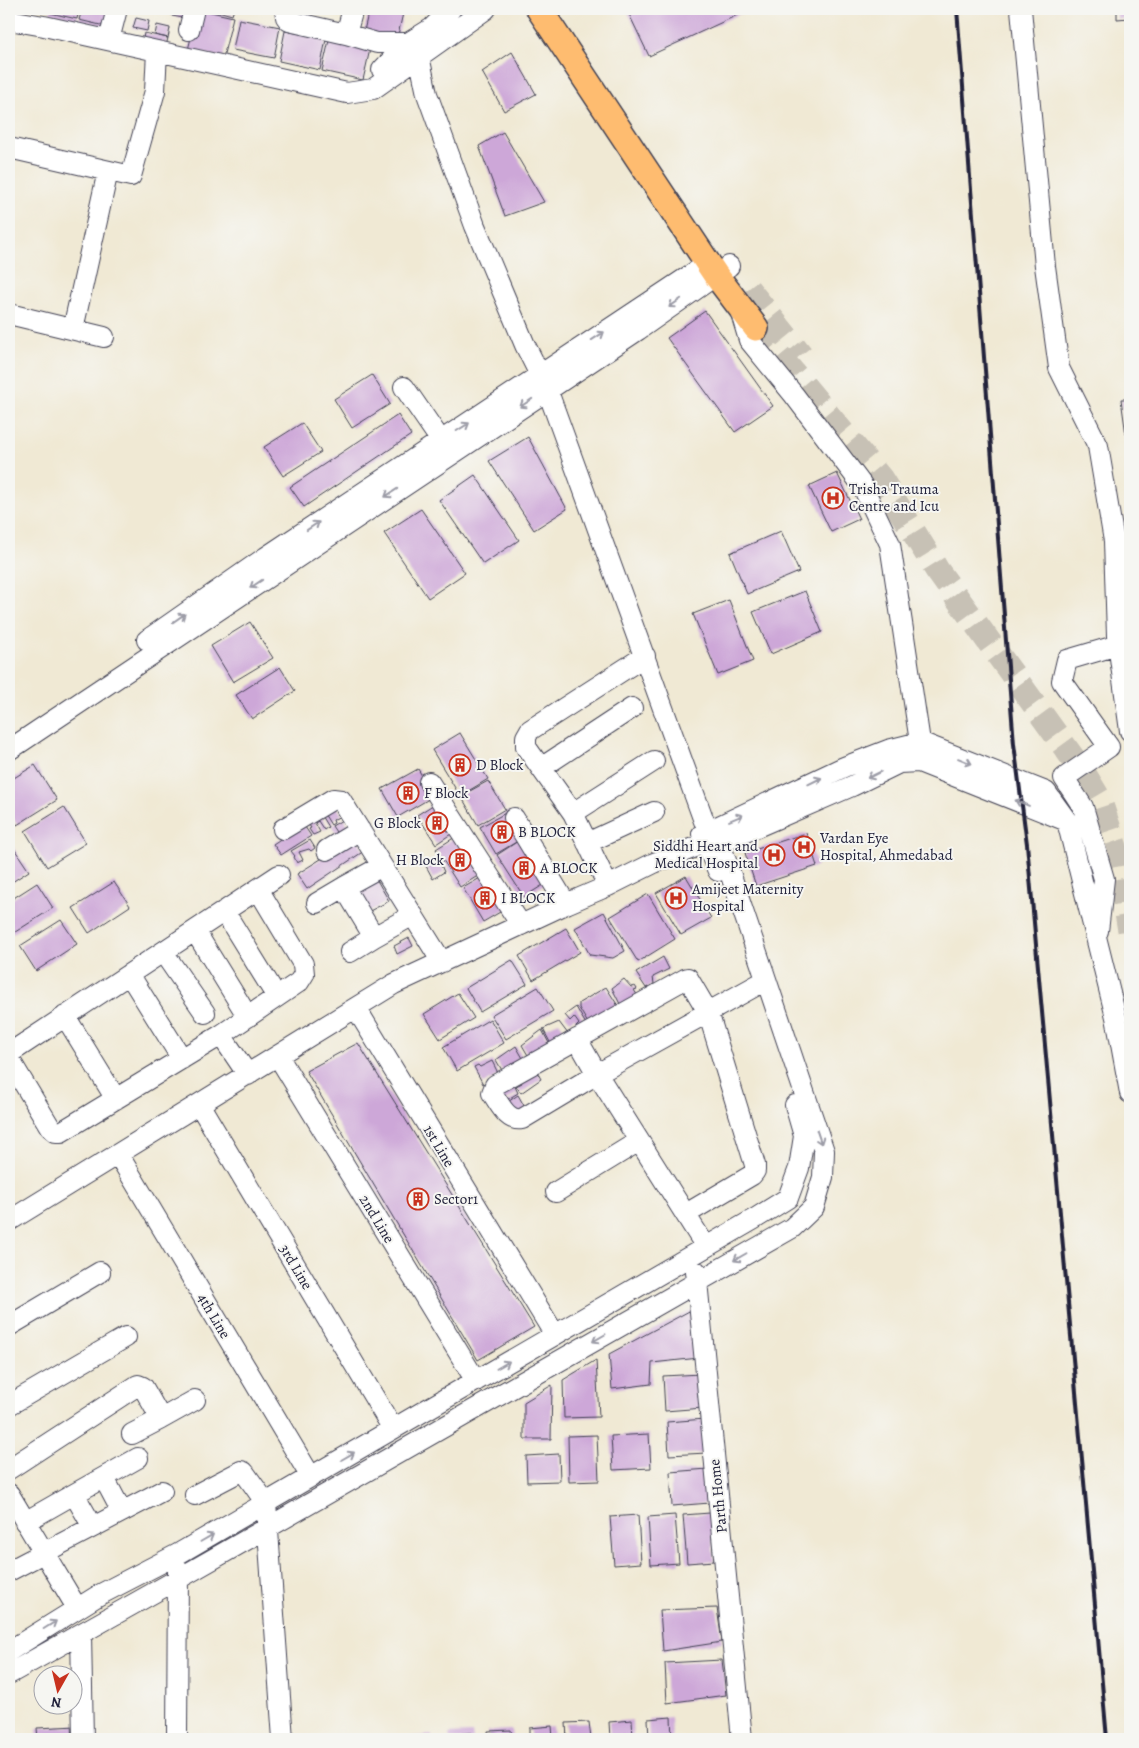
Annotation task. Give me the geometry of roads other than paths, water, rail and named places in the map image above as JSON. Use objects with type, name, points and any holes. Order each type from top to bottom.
[{"type":"main road","points":[[539,9],[718,265],[743,296],[756,328]]},
{"type":"main road","points":[[555,9],[718,265]]},
{"type":"street","points":[[109,40],[117,9]]},
{"type":"street","points":[[189,30],[194,9]]},
{"type":"street","points":[[285,9],[286,17],[289,21],[376,43],[414,49]]},
{"type":"street","points":[[346,34],[353,9]]},
{"type":"street","points":[[10,25],[46,18],[109,40],[347,93],[373,89],[451,9]]},
{"type":"street","points":[[250,60],[352,83],[370,80],[387,66],[414,49],[486,9]]},
{"type":"street","points":[[1022,9],[1045,266],[1059,368],[1098,446],[1122,540],[1118,645],[1130,731]]},
{"type":"street","points":[[9,1651],[98,1595],[178,1554],[311,1478],[788,1198],[800,1168],[804,1136],[780,1048],[759,984],[645,656],[544,382],[525,345],[475,226],[427,94],[414,49]]},
{"type":"street","points":[[9,148],[132,176],[156,90],[157,51]]},
{"type":"street","points":[[73,330],[108,171]]},
{"type":"street","points":[[9,750],[544,382],[638,330],[718,265]]},
{"type":"street","points":[[743,296],[749,340],[794,395],[862,485],[890,544],[920,752]]},
{"type":"street","points":[[9,314],[104,337]]},
{"type":"street","points":[[404,387],[446,448]]},
{"type":"street","points":[[9,734],[115,663],[266,557],[446,448]]},
{"type":"street","points":[[1097,944],[1104,879],[1083,807],[1064,778],[1108,747],[1062,681],[1067,660],[1118,645]]},
{"type":"street","points":[[608,886],[573,813],[526,748],[526,737],[530,730],[645,656]]},
{"type":"street","points":[[541,768],[632,708]]},
{"type":"street","points":[[920,752],[1067,821],[1116,1017],[1130,1093]]},
{"type":"street","points":[[10,1217],[118,1154],[394,984],[608,886],[707,837],[852,786],[920,752]]},
{"type":"street","points":[[573,813],[654,761]]},
{"type":"street","points":[[428,782],[521,925]]},
{"type":"street","points":[[283,829],[333,799],[341,800],[442,962]]},
{"type":"street","points":[[588,843],[654,812]]},
{"type":"street","points":[[514,818],[566,904]]},
{"type":"street","points":[[327,850],[360,830]]},
{"type":"street","points":[[9,1674],[792,1228],[814,1208],[823,1177],[824,1152],[707,837]]},
{"type":"street","points":[[317,903],[382,866]]},
{"type":"street","points":[[258,889],[303,964],[304,974],[299,982],[221,1035],[61,1132],[56,1132],[50,1127],[10,1062],[9,1055],[65,1016],[279,875]]},
{"type":"street","points":[[344,887],[374,937]]},
{"type":"street","points":[[224,911],[277,997]]},
{"type":"street","points":[[350,952],[413,915]]},
{"type":"street","points":[[194,931],[248,1017]]},
{"type":"street","points":[[162,952],[205,1013]]},
{"type":"street","points":[[129,974],[182,1059]]},
{"type":"street","points":[[686,1214],[752,1175],[755,1171],[755,1165],[708,1012],[688,978],[495,1085],[492,1093],[510,1118],[522,1119],[597,1074],[708,1012],[759,984]]},
{"type":"street","name":"1st Line","points":[[356,1008],[555,1335]]},
{"type":"street","points":[[65,1016],[116,1099]]},
{"type":"street","points":[[221,1035],[248,1075]]},
{"type":"street","points":[[577,1039],[597,1074],[686,1214],[701,1250]]},
{"type":"street","name":"2nd Line","points":[[278,1056],[476,1381]]},
{"type":"street","name":"3rd Line","points":[[199,1104],[394,1429]]},
{"type":"street","points":[[556,1192],[639,1141]]},
{"type":"street","name":"4th Line","points":[[118,1154],[311,1478]]},
{"type":"street","name":"Parth Home","points":[[701,1250],[698,1281],[742,1739]]},
{"type":"street","points":[[9,1326],[100,1272]]},
{"type":"street","points":[[9,1405],[126,1337]]},
{"type":"street","points":[[9,1469],[138,1385],[144,1388],[161,1419]]},
{"type":"street","points":[[132,1434],[194,1400]]},
{"type":"street","points":[[25,1522],[138,1458]]},
{"type":"street","points":[[195,1495],[241,1471],[244,1472],[266,1503],[283,1739]]},
{"type":"street","points":[[104,1478],[122,1512]]},
{"type":"street","points":[[9,1571],[162,1491]]},
{"type":"street","points":[[9,1494],[77,1608]]},
{"type":"street","points":[[74,1494],[92,1527]]},
{"type":"street","points":[[177,1739],[178,1554]]},
{"type":"street","points":[[81,1634],[83,1739]]},
{"type":"tunnel","points":[[748,289],[801,355]]},
{"type":"tunnel","points":[[756,328],[881,479],[937,570],[1083,772],[1099,799],[1115,847],[1130,930]]},
{"type":"railway","points":[[957,9],[1014,744],[1027,844],[1107,1739]]},
{"type":"place","name":"Trisha Trauma Centre and Icu","points":[[833,498]]},
{"type":"place","name":"D Block","points":[[460,765]]},
{"type":"place","name":"F Block","points":[[408,793]]},
{"type":"place","name":"G Block","points":[[437,823]]},
{"type":"place","name":"B BLOCK","points":[[502,832]]},
{"type":"place","name":"Vardan Eye Hospital, Ahmedabad","points":[[804,847]]},
{"type":"place","name":"Siddhi Heart and Medical Hospital","points":[[774,855]]},
{"type":"place","name":"H Block","points":[[460,860]]},
{"type":"place","name":"A BLOCK","points":[[524,868]]},
{"type":"place","name":"I BLOCK","points":[[485,898]]},
{"type":"place","name":"Amijeet Maternity Hospital","points":[[676,898]]},
{"type":"place","name":"Sector1","points":[[418,1199]]}]
